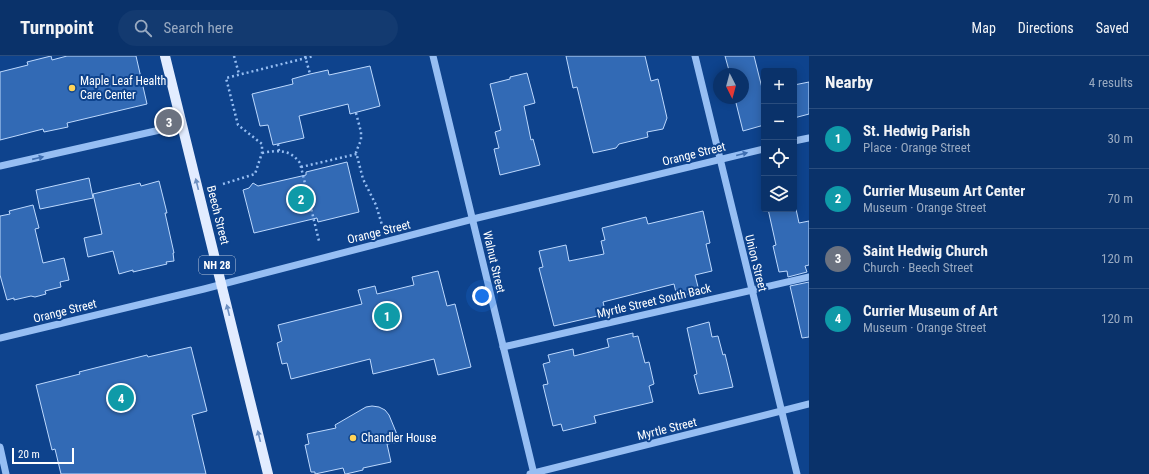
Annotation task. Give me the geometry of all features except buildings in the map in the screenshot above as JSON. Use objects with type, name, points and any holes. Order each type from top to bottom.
[{"type":"main road","name":"Beech Street","points":[[165,56],[268,474]]},
{"type":"street","name":"Walnut Street","points":[[433,56],[533,474]]},
{"type":"street","name":"Union Street","points":[[696,56],[796,474]]},
{"type":"street","points":[[0,166],[182,125]]},
{"type":"street","points":[[797,140],[809,138]]},
{"type":"street","name":"Orange Street","points":[[0,338],[222,284],[473,219],[761,150]]},
{"type":"street","name":"Myrtle Street South Back","points":[[503,347],[809,277]]},
{"type":"street","name":"Myrtle Street","points":[[533,474],[809,404]]},
{"type":"street","points":[[0,447],[6,474]]},
{"type":"path","points":[[234,56],[239,74]]},
{"type":"path","points":[[223,184],[255,174],[262,153],[262,144],[238,125],[226,78],[305,57],[314,56]]},
{"type":"path","points":[[305,57],[310,74]]},
{"type":"path","points":[[356,112],[361,132],[361,140],[356,152],[363,179],[376,205],[382,225]]},
{"type":"path","points":[[278,144],[279,151]]},
{"type":"path","points":[[262,153],[279,151],[290,152],[296,157],[301,167],[319,241]]},
{"type":"path","points":[[301,167],[357,154]]},
{"type":"place","name":"Maple Leaf Health Care Center","points":[[72,88]]},
{"type":"place","name":"Saint Hedwig Church","points":[[169,122]]},
{"type":"place","name":"Currier Museum Art Center","points":[[301,199]]},
{"type":"place","name":"St. Hedwig Parish","points":[[387,316]]},
{"type":"place","name":"Currier Museum of Art","points":[[121,398]]},
{"type":"place","name":"Chandler House","points":[[353,438]]}]
